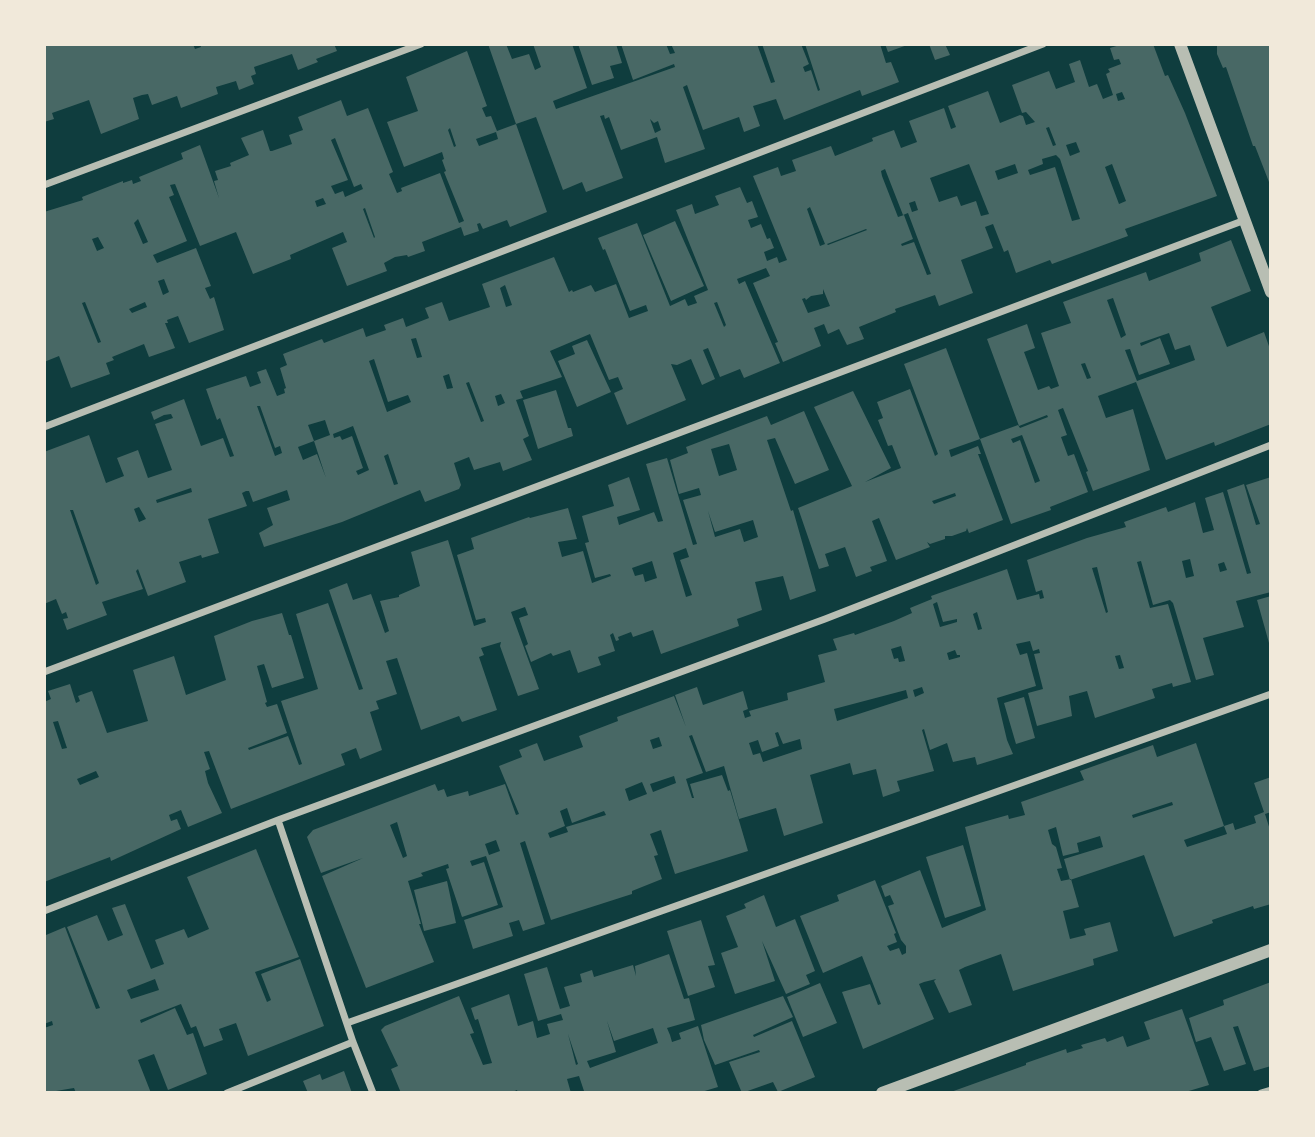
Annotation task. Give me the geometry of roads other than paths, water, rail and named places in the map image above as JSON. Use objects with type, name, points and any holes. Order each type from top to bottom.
[{"type":"street","points":[[44,186],[421,44]]},
{"type":"street","points":[[44,427],[1043,44]]},
{"type":"street","points":[[1180,44],[1271,292]]},
{"type":"street","points":[[44,672],[1245,220]]},
{"type":"street","points":[[44,911],[278,820],[825,619],[1271,445]]},
{"type":"street","points":[[346,1023],[1271,694]]},
{"type":"street","points":[[278,820],[346,1023],[373,1093]]},
{"type":"street","points":[[882,1093],[1271,950]]},
{"type":"street","points":[[227,1093],[353,1042]]},
{"type":"street","points":[[1261,1093],[1271,1090]]}]
